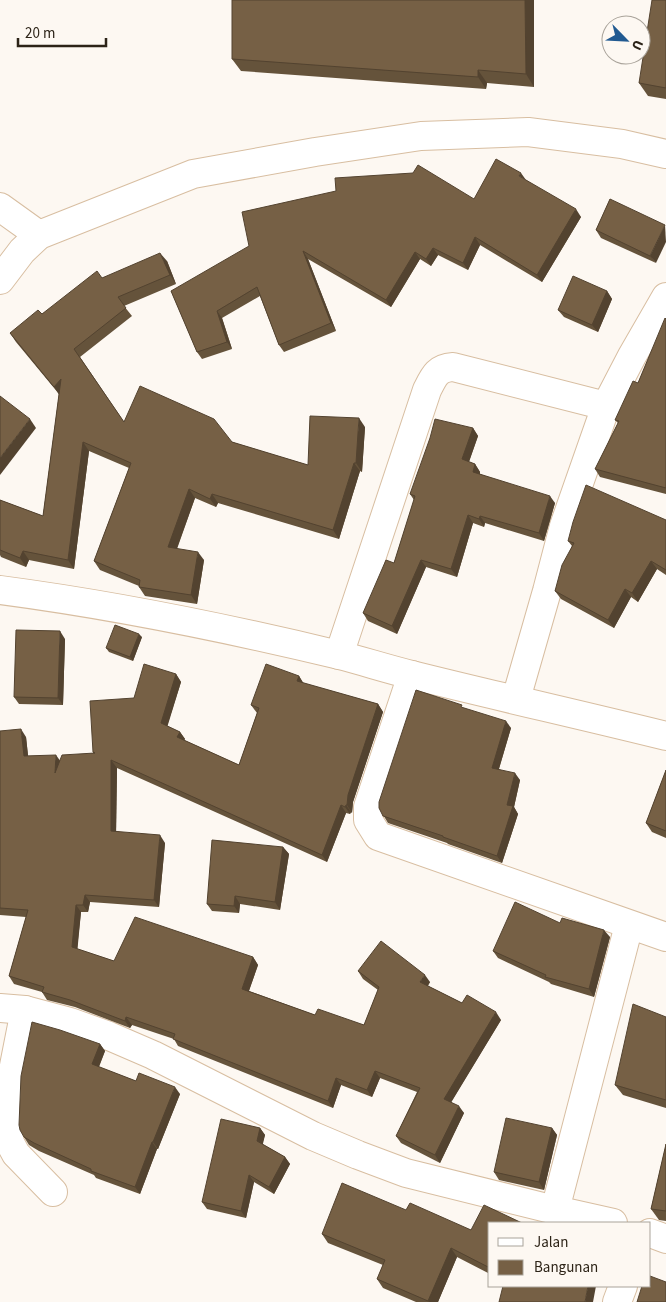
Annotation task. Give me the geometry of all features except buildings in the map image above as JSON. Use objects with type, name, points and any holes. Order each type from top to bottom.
[{"type":"street","points":[[0,280],[22,251],[39,235],[193,174],[315,152],[421,136],[528,132],[622,144],[666,154]]},
{"type":"street","points":[[0,207],[39,235]]},
{"type":"street","points":[[516,699],[564,526],[606,406],[666,297]]},
{"type":"street","points":[[339,656],[427,390],[434,375],[444,368],[453,367],[606,406]]},
{"type":"street","points":[[0,590],[160,617],[339,656],[666,736]]},
{"type":"street","points":[[412,675],[368,807],[368,820],[378,836],[666,937]]},
{"type":"street","points":[[555,1210],[629,925]]},
{"type":"street","points":[[54,1192],[16,1154],[10,1144],[8,1133],[12,1009],[70,1022],[118,1040],[212,1084],[313,1136],[406,1173],[609,1222]]},
{"type":"street","points":[[651,1233],[666,1239]]},
{"type":"street","points":[[617,1302],[623,1287]]}]
